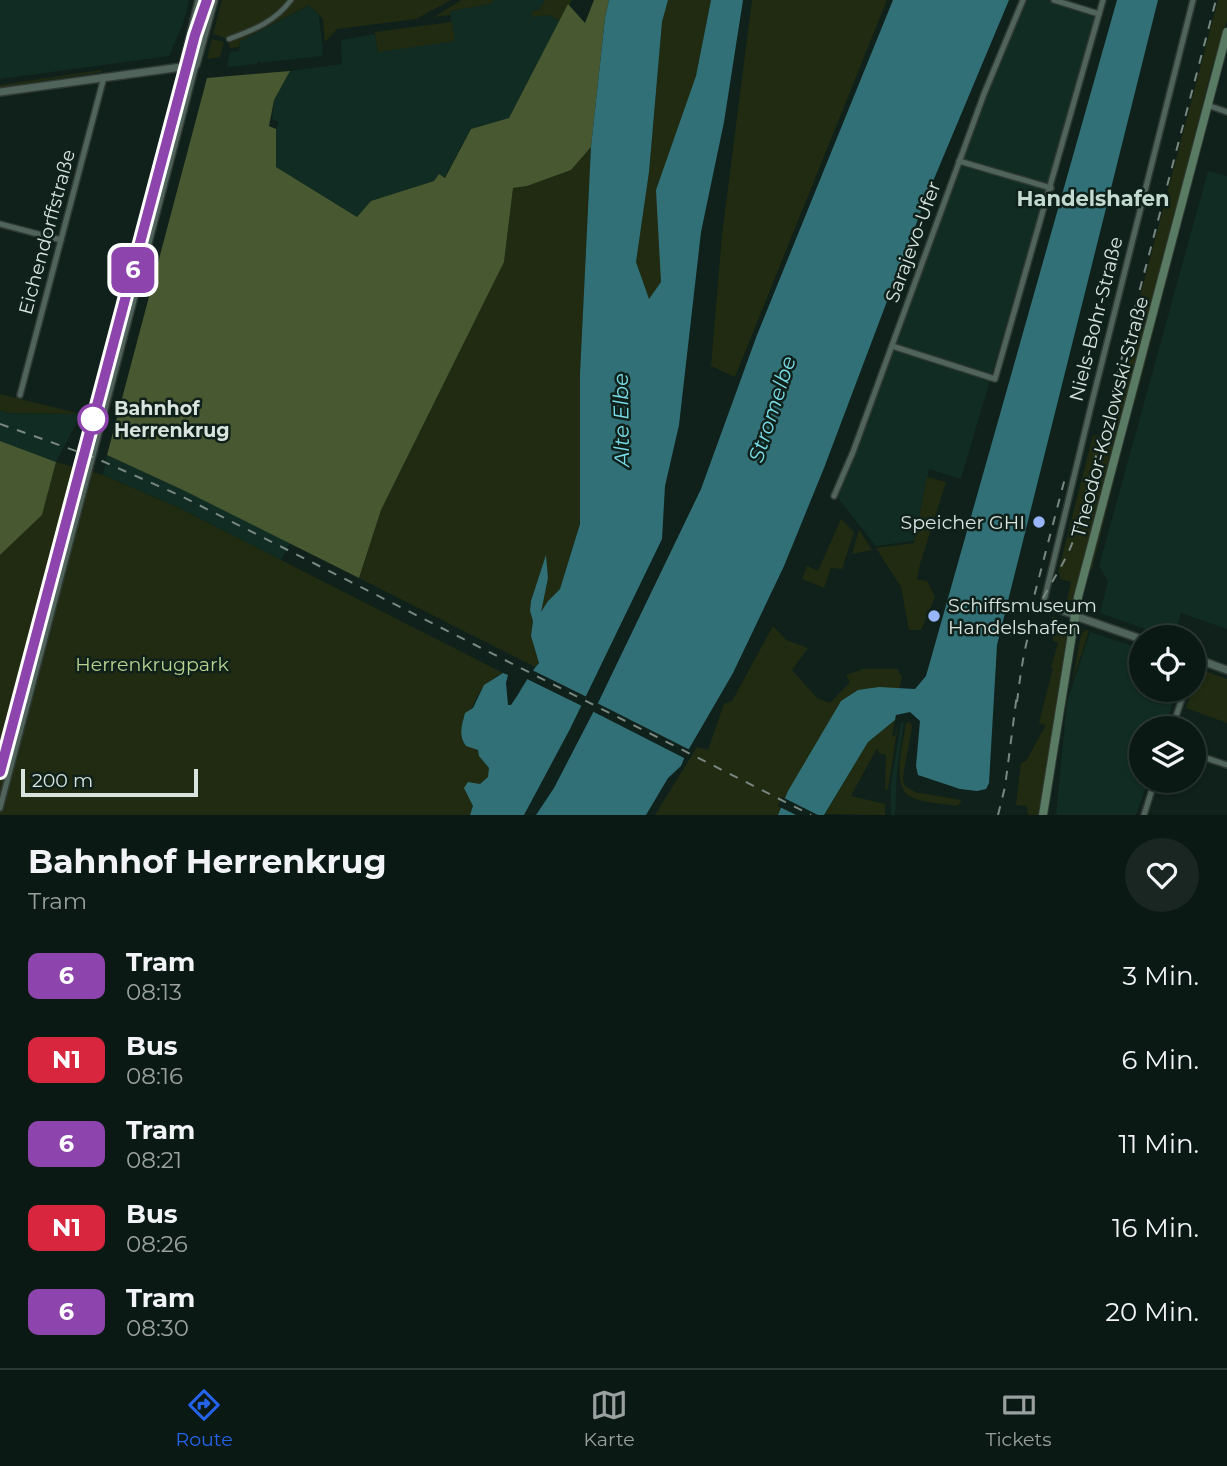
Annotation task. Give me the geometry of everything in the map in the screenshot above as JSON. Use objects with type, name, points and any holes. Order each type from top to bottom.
[{"type":"main road","name":"Theodor-Kozlowski-Straße","points":[[1043,815],[1078,597],[1227,32]]},
{"type":"street","points":[[183,66],[199,0]]},
{"type":"street","points":[[0,808],[214,0]]},
{"type":"street","points":[[229,39],[266,23],[280,13],[291,0]]},
{"type":"street","name":"Sarajevo-Ufer","points":[[834,496],[853,452],[984,94],[1023,0]]},
{"type":"street","points":[[1054,0],[1099,14]]},
{"type":"street","points":[[892,346],[995,379],[1103,0]]},
{"type":"street","name":"Niels-Bohr-Straße","points":[[1075,616],[1043,605],[1193,0]]},
{"type":"street","points":[[0,92],[196,65]]},
{"type":"street","name":"Eichendorffstraße","points":[[20,395],[104,77]]},
{"type":"street","points":[[1206,105],[1227,112]]},
{"type":"street","points":[[959,161],[1051,188]]},
{"type":"street","points":[[0,224],[61,240]]},
{"type":"street","points":[[1075,616],[1129,635]]},
{"type":"street","points":[[1206,664],[1227,670]]},
{"type":"street","points":[[1206,758],[1227,765]]},
{"type":"street","points":[[1144,815],[1151,793]]},
{"type":"shaded area","points":[[0,0],[189,0],[183,24],[169,56],[0,79]]},
{"type":"shaded area","points":[[494,0],[545,0],[539,10],[560,21],[509,118],[471,129],[444,178],[371,201],[357,217],[276,167],[276,129],[279,122],[272,119],[274,100],[290,71],[342,64],[341,40],[375,34],[378,51],[454,41],[450,11],[490,4]]},
{"type":"shaded area","points":[[1020,0],[1047,0],[1097,15],[961,479],[929,469],[914,541],[876,546],[834,493],[981,95]]},
{"type":"shaded area","points":[[310,5],[319,16],[323,53],[321,56],[259,61],[257,64],[227,67],[230,52],[239,51],[240,41]]},
{"type":"shaded area","points":[[1208,171],[1227,176],[1227,629],[1181,613],[1178,625],[1134,625],[1100,613],[1108,581],[1099,566]]},
{"type":"shaded area","points":[[0,410],[8,413],[81,414],[56,462],[0,441]]},
{"type":"shaded area","points":[[107,455],[290,543],[281,560],[177,507],[103,475]]},
{"type":"shaded area","points":[[1090,632],[1129,645],[1129,702],[1173,702],[1168,716],[1129,716],[1129,793],[1144,793],[1136,815],[1056,815],[1067,702]]},
{"type":"shaded area","points":[[901,722],[904,722],[897,771],[895,815],[891,815],[891,784]]},
{"type":"green space","points":[[222,0],[451,0],[416,19],[337,29],[325,42],[323,19],[309,5],[240,41],[239,47],[230,48],[228,39],[213,34]]},
{"type":"green space","points":[[461,0],[494,0],[490,4],[450,11],[450,15],[434,17]]},
{"type":"green space","points":[[545,0],[572,0],[560,21],[549,15],[533,17],[532,11],[539,10]]},
{"type":"green space","points":[[594,0],[609,0],[591,147],[571,170],[527,186],[513,188],[504,262],[381,510],[359,578],[107,455],[207,78],[290,71],[274,100],[269,126],[276,129],[276,167],[357,217],[371,201],[434,181],[439,174],[445,178],[471,129],[509,118],[568,4],[585,23]]},
{"type":"green space","points":[[668,0],[711,0],[661,262],[661,282],[649,300],[636,262],[649,172],[662,22]]},
{"type":"green space","points":[[752,0],[887,0],[735,377],[711,366],[722,235]]},
{"type":"green space","points":[[1218,0],[1227,0],[1227,20],[1211,71],[1073,601],[1067,600],[1071,582],[1060,579],[1058,573],[1093,435],[1103,437]]},
{"type":"green space","points":[[452,22],[455,41],[378,52],[375,32]]},
{"type":"green space","points":[[212,39],[224,42],[220,57],[207,59]]},
{"type":"green space","points":[[101,72],[0,87],[0,85]]},
{"type":"green space","points":[[1208,122],[1135,403],[1134,403]]},
{"type":"green space","points":[[591,147],[580,374],[580,524],[560,589],[540,614],[548,578],[546,558],[531,601],[531,636],[539,663],[535,667],[359,578],[381,510],[504,262],[513,188],[527,186],[571,170]]},
{"type":"green space","points":[[0,394],[81,414],[8,413],[0,410]]},
{"type":"green space","points":[[0,441],[56,462],[42,515],[0,555]]},
{"type":"green space","points":[[1122,449],[1092,569],[1090,568]]},
{"type":"green space","name":"Herrenkrugpark","points":[[56,462],[103,475],[177,507],[503,673],[485,686],[468,713],[479,756],[489,768],[489,777],[469,795],[473,807],[470,815],[0,815],[0,555],[42,515]]},
{"type":"green space","points":[[927,477],[946,482],[917,579],[927,581],[935,597],[921,630],[909,630],[901,587],[876,548],[914,543]]},
{"type":"green space","points":[[841,519],[854,532],[842,569],[831,568],[824,588],[802,579],[807,566],[818,571]]},
{"type":"green space","points":[[859,530],[872,550],[852,554]]},
{"type":"green space","points":[[1053,616],[1059,619],[1057,631],[1067,633],[1040,815],[1028,815],[1027,806],[1016,805],[1021,763],[1026,761],[1046,725],[1039,723],[1058,643],[1053,641],[1053,636],[1044,635]]},
{"type":"green space","points":[[773,626],[786,640],[808,648],[792,670],[817,698],[830,703],[850,682],[846,675],[863,669],[897,669],[902,677],[899,689],[879,687],[778,815],[655,815],[697,747],[708,750],[724,704],[732,701]]},
{"type":"green space","points":[[1086,629],[1089,631],[1072,683],[1081,635]]},
{"type":"green space","points":[[1206,672],[1227,679],[1227,723],[1186,708],[1188,702],[1206,702]]},
{"type":"green space","points":[[895,720],[892,736],[895,736],[898,724],[888,789],[885,790],[886,755],[879,753],[877,748],[851,796],[885,804],[885,815],[825,814],[868,742]]},
{"type":"green space","points":[[910,722],[912,727],[904,785],[915,792],[961,800],[960,804],[956,806],[922,801],[905,792],[901,784],[900,763],[906,723]]},
{"type":"water","name":"Alte Elbe","points":[[609,0],[668,0],[662,22],[649,172],[636,262],[649,299],[661,282],[656,190],[696,76],[711,0],[743,0],[724,122],[701,232],[679,425],[665,486],[662,539],[570,729],[524,815],[470,815],[473,806],[464,788],[468,782],[480,784],[488,777],[489,768],[479,756],[478,750],[466,746],[462,738],[465,713],[473,708],[484,685],[503,673],[508,675],[508,705],[511,705],[539,663],[531,636],[531,601],[546,555],[548,578],[541,612],[560,589],[580,524],[580,374],[591,147]]},
{"type":"water","name":"Stromelbe","points":[[893,0],[1009,0],[926,198],[784,566],[733,673],[681,766],[668,778],[646,815],[536,815],[554,788],[598,703],[701,489],[757,335]]},
{"type":"water","points":[[1117,0],[1158,0],[997,645],[989,783],[986,789],[977,791],[960,789],[918,775],[916,766],[920,721],[910,712],[896,715],[895,720],[868,742],[824,815],[778,815],[788,791],[841,701],[858,690],[879,687],[915,689],[926,676]]},
{"type":"pier","points":[[530,669],[589,698],[584,707],[525,678]]},
{"type":"pier","points":[[595,702],[692,751],[688,760],[590,710]]},
{"type":"pier","points":[[782,797],[818,815],[796,815],[778,806]]},
{"type":"tram line","points":[[0,772],[204,0]]},
{"type":"tram line","name":"6","points":[[0,772],[195,35],[207,0]]},
{"type":"railway","points":[[1017,702],[1024,653],[1034,617],[1069,552],[1076,532],[1216,0]]},
{"type":"railway","points":[[0,424],[93,457],[181,496],[811,815]]},
{"type":"railway","points":[[1030,612],[1065,478]]},
{"type":"railway","points":[[998,815],[1005,787],[1017,694]]},
{"type":"place","name":"Bahnhof Herrenkrug","points":[[93,419]]},
{"type":"place","name":"Speicher GHI","points":[[1039,522]]},
{"type":"place","name":"Schiffsmuseum Handelshafen","points":[[934,616]]},
{"type":"district","name":"Handelshafen","points":[[1093,198]]}]
